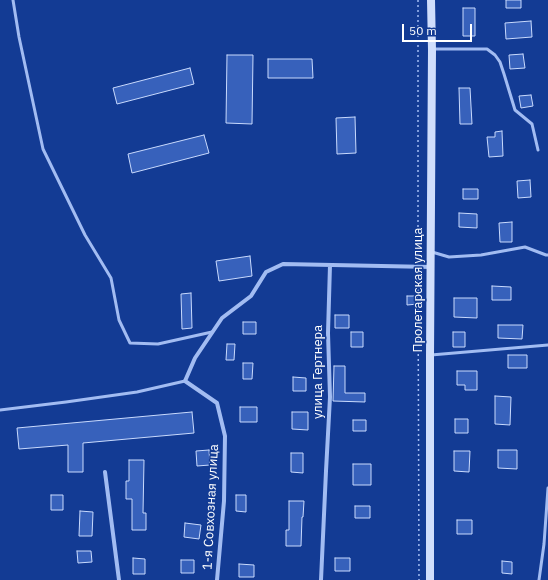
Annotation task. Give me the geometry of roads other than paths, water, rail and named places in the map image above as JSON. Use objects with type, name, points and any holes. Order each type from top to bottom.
[{"type":"main road","name":"Пролетарская улица","points":[[430,580],[431,0]]},
{"type":"street","points":[[186,381],[195,358],[222,318],[251,296],[266,272],[283,264],[431,267]]},
{"type":"street","name":"улица Гертнера","points":[[321,580],[330,397],[328,333],[330,265]]},
{"type":"street","name":"1-я Совхозная улица","points":[[186,381],[217,403],[225,436],[224,500],[217,580]]},
{"type":"street","points":[[105,472],[119,580]]},
{"type":"lane","points":[[13,0],[19,37],[43,149],[85,235],[111,278],[119,320],[130,343],[158,344],[212,332]]},
{"type":"lane","points":[[432,50],[487,49],[496,55],[500,62],[515,110],[532,124],[538,150]]},
{"type":"lane","points":[[431,252],[449,257],[481,255],[525,247],[548,255]]},
{"type":"lane","points":[[430,355],[548,345]]},
{"type":"lane","points":[[0,410],[137,392],[186,381]]},
{"type":"lane","points":[[539,580],[544,544],[548,488]]}]
